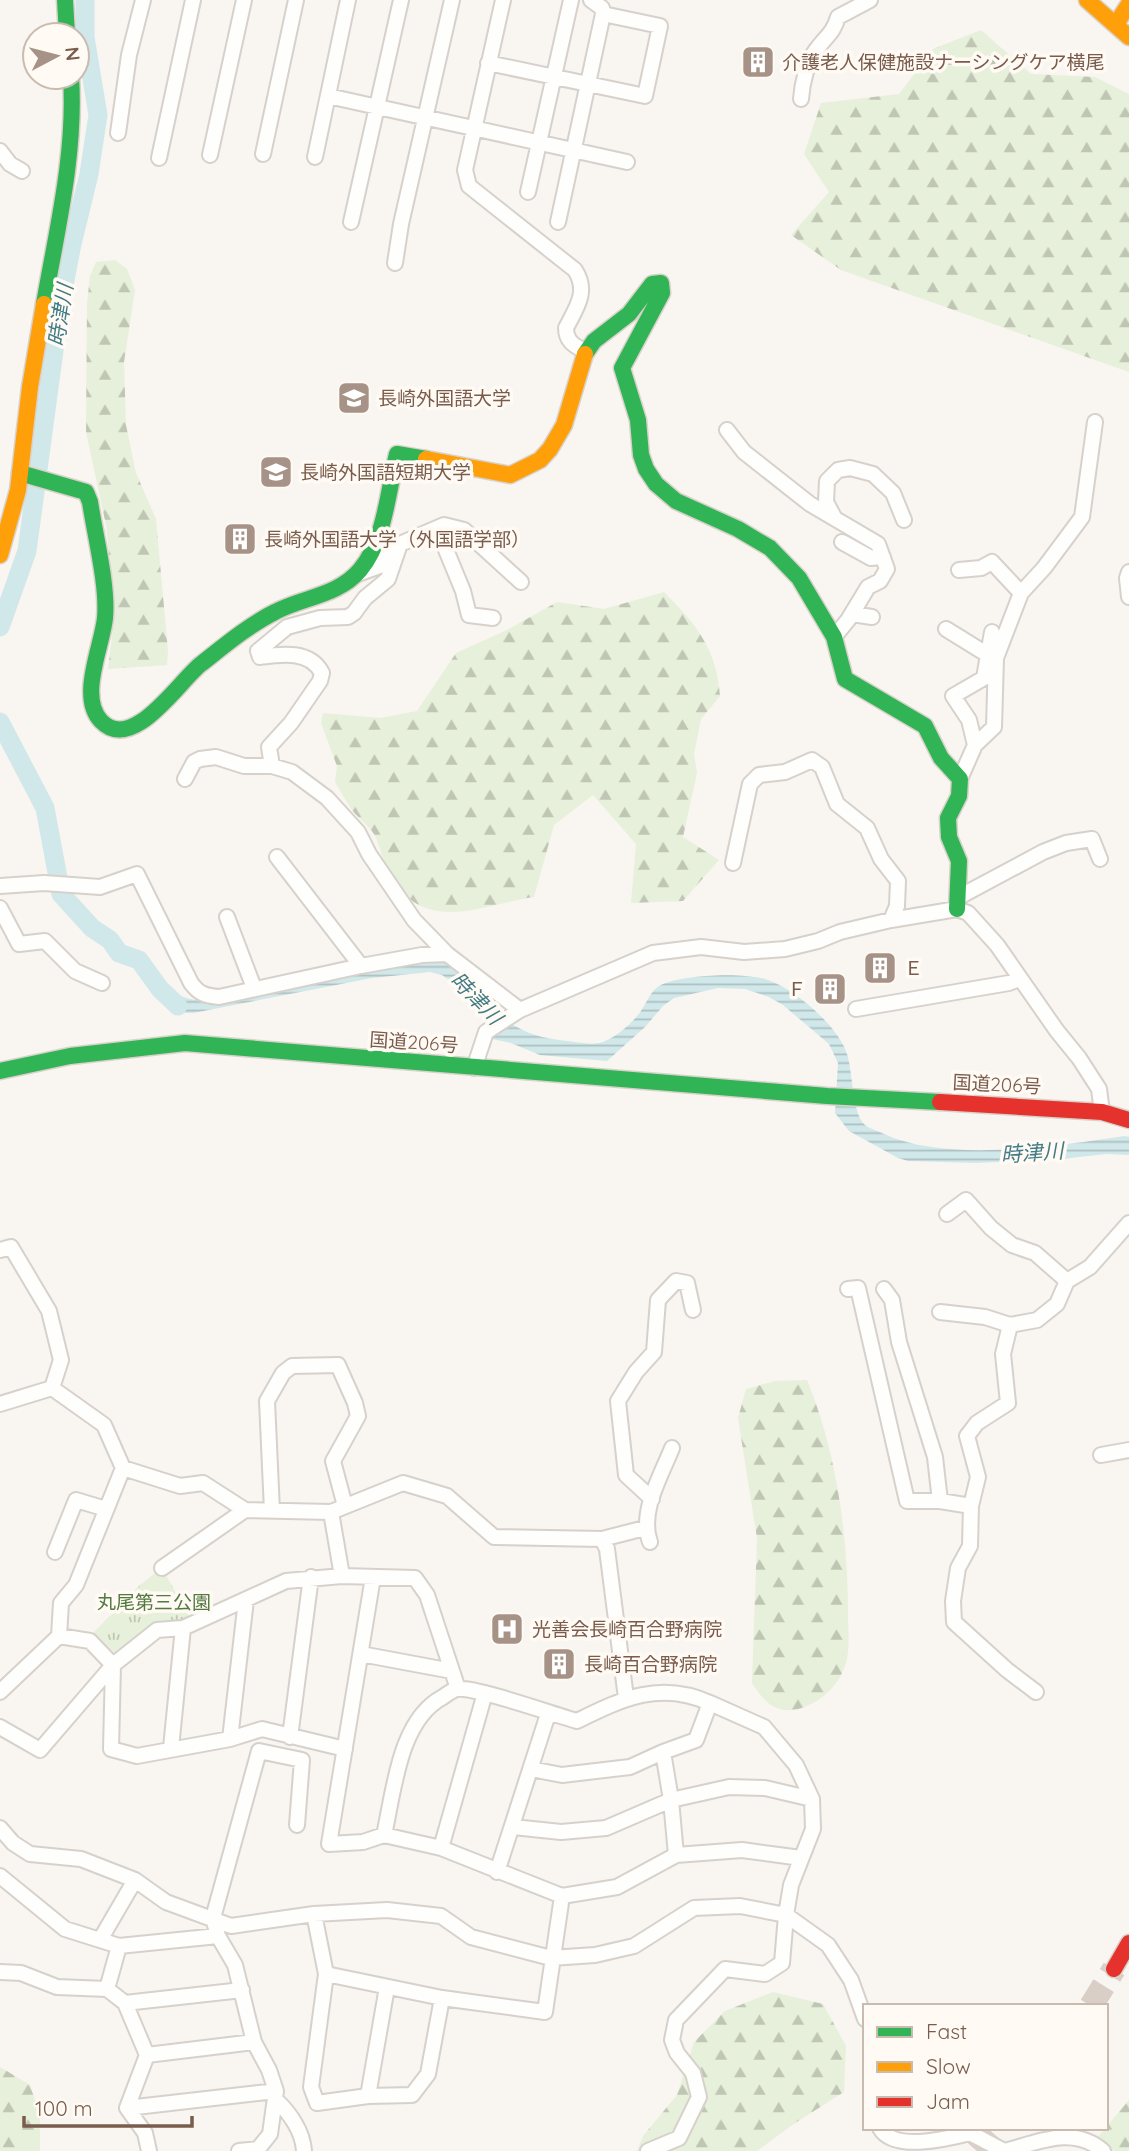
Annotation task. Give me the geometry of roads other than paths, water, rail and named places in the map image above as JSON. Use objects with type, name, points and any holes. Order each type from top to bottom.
[{"type":"main road","points":[[65,0],[67,21]]},
{"type":"main road","points":[[1087,0],[1129,37]]},
{"type":"main road","points":[[1116,24],[1129,4]]},
{"type":"main road","points":[[0,555],[18,490],[30,387],[71,149],[72,91]]},
{"type":"main road","points":[[19,473],[86,492],[101,570],[105,617],[90,704],[98,718],[115,729],[130,728],[142,722],[195,669],[272,613],[296,602],[327,595],[355,575],[373,547],[397,454],[510,474],[523,470],[544,457],[555,445],[565,421],[586,352],[605,330],[629,314],[652,284],[661,283],[662,293],[622,368],[638,420],[641,455],[646,469],[656,484],[676,501],[738,529],[770,548],[799,578],[834,637],[845,679],[925,726],[941,758],[960,779],[959,796],[948,818],[948,837],[959,861],[957,904]]},
{"type":"main road","name":"国道206号","points":[[0,1071],[70,1056],[185,1043],[827,1096],[1102,1112],[1129,1120]]},
{"type":"main road","points":[[1122,1966],[1129,1943]]},
{"type":"street","points":[[118,133],[129,55],[143,0]]},
{"type":"street","points":[[159,158],[193,0]]},
{"type":"street","points":[[210,155],[244,0]]},
{"type":"street","points":[[263,154],[296,0]]},
{"type":"street","points":[[315,157],[348,0]]},
{"type":"street","points":[[351,222],[401,0]]},
{"type":"street","points":[[395,264],[401,224],[452,0]]},
{"type":"street","points":[[503,0],[465,170],[469,186],[575,270],[583,286],[582,295],[566,328],[566,334],[573,346],[586,352]]},
{"type":"street","points":[[528,192],[571,0]]},
{"type":"street","points":[[558,222],[603,14],[602,8],[591,0]]},
{"type":"street","points":[[801,99],[802,88],[815,52],[834,31],[838,17],[870,0]]},
{"type":"street","points":[[488,63],[645,96],[660,26],[603,14]]},
{"type":"street","points":[[328,96],[627,162]]},
{"type":"street","points":[[0,151],[10,164],[22,172]]},
{"type":"street","points":[[960,779],[975,745],[994,727],[996,658],[1021,593],[1044,568],[1082,517],[1095,422]]},
{"type":"street","points":[[727,430],[744,452],[810,504],[878,544],[887,569],[880,582],[868,587],[834,637]]},
{"type":"street","points":[[834,517],[827,502],[827,481],[838,470],[850,468],[873,474],[893,493],[904,520]]},
{"type":"street","points":[[355,575],[380,566],[393,547],[444,526],[464,530],[521,582]]},
{"type":"street","points":[[437,528],[463,591],[466,618],[493,618]]},
{"type":"street","points":[[842,542],[871,558],[883,557]]},
{"type":"street","points":[[272,766],[269,747],[291,723],[320,681],[321,673],[314,662],[306,657],[281,654],[260,657],[258,651],[287,627],[320,618],[348,617],[354,613],[365,598],[388,579],[400,544]]},
{"type":"street","points":[[447,551],[469,577]]},
{"type":"street","points":[[959,570],[981,568],[992,562],[1021,593]]},
{"type":"street","points":[[1129,572],[1126,578],[1129,597]]},
{"type":"street","points":[[852,614],[872,617]]},
{"type":"street","points":[[946,629],[988,655]]},
{"type":"street","points":[[975,745],[969,720],[953,696],[984,678],[992,632]]},
{"type":"street","points":[[185,779],[194,762],[216,757],[243,766],[272,766],[292,772],[335,806],[358,832],[369,854],[414,920],[447,954],[520,1010]]},
{"type":"street","points":[[733,863],[750,784],[759,775],[785,772],[812,760],[822,767],[837,804],[867,828],[881,859],[898,881],[897,906],[891,920]]},
{"type":"street","points":[[474,1068],[486,1032],[520,1010],[653,953],[701,947],[744,952],[785,949],[818,941],[840,932],[957,904],[1043,852],[1066,843],[1092,839],[1100,859]]},
{"type":"street","points":[[277,858],[361,966]]},
{"type":"street","points":[[0,886],[44,883],[100,887],[137,874],[191,983],[198,992],[219,997],[361,966],[422,955],[447,954]]},
{"type":"street","points":[[957,904],[997,945],[1019,979],[1079,1058],[1099,1089],[1102,1112]]},
{"type":"street","points":[[0,908],[19,944],[45,941],[75,971],[102,983]]},
{"type":"street","points":[[227,917],[254,988]]},
{"type":"street","points":[[856,1009],[1009,983],[1019,979]]},
{"type":"street","points":[[947,1214],[966,1200],[991,1228],[1012,1245],[1035,1253],[1068,1281]]},
{"type":"street","points":[[940,1312],[985,1317],[1010,1325],[1037,1320],[1057,1304],[1068,1281],[1090,1267],[1129,1223]]},
{"type":"street","points":[[0,1250],[11,1247],[49,1311],[61,1360],[52,1388]]},
{"type":"street","points":[[652,1499],[626,1475],[618,1401],[636,1372],[654,1352],[658,1300],[676,1281],[687,1283],[694,1310]]},
{"type":"street","points":[[848,1289],[858,1288],[907,1501],[940,1501],[971,1506]]},
{"type":"street","points":[[884,1289],[892,1300],[899,1342],[935,1457],[940,1501]]},
{"type":"street","points":[[1010,1325],[1003,1354],[1008,1403],[977,1423],[967,1436],[978,1477],[971,1506],[970,1546],[958,1568],[953,1601],[954,1622],[1007,1670],[1037,1692]]},
{"type":"street","points":[[271,1511],[267,1401],[283,1373],[292,1366],[338,1365],[358,1416],[332,1461],[342,1576]]},
{"type":"street","points":[[0,1404],[52,1388]]},
{"type":"street","points":[[0,1692],[58,1636],[61,1603],[76,1585],[123,1468],[104,1425],[52,1388]]},
{"type":"street","points":[[123,1468],[180,1486],[202,1483],[245,1510],[338,1509],[403,1483],[447,1496],[494,1537],[602,1539],[647,1535],[652,1499],[672,1448]]},
{"type":"street","points":[[1101,1455],[1129,1450]]},
{"type":"street","points":[[55,1552],[76,1500],[106,1509]]},
{"type":"street","points":[[162,1568],[245,1510]]},
{"type":"street","points":[[602,1539],[607,1549],[626,1698]]},
{"type":"street","points":[[290,1737],[311,1577]]},
{"type":"street","points":[[0,1727],[40,1750],[113,1665],[157,1630],[183,1628],[286,1581],[311,1577],[415,1578],[427,1595],[458,1689]]},
{"type":"street","points":[[373,1577],[329,1844],[363,1842],[384,1835],[440,1848],[562,1896],[617,1886],[676,1855],[742,1850],[801,1858]]},
{"type":"street","points":[[230,1739],[246,1600]]},
{"type":"street","points":[[171,1748],[183,1628]]},
{"type":"street","points":[[58,1636],[90,1641],[113,1665],[111,1749],[137,1756],[230,1739],[261,1729],[345,1749]]},
{"type":"street","points":[[360,1654],[452,1671]]},
{"type":"street","points":[[384,1835],[410,1731],[431,1703],[458,1689],[485,1693],[577,1721],[626,1698],[672,1692],[691,1694],[764,1727],[796,1765],[812,1799],[813,1829],[791,1885],[782,1963],[765,1974],[725,1969],[676,2020],[672,2040],[677,2053],[693,2073],[699,2097],[679,2138],[648,2151]]},
{"type":"street","points":[[440,1848],[485,1693]]},
{"type":"street","points":[[531,1769],[562,1775],[631,1767],[696,1740],[710,1703]]},
{"type":"street","points":[[497,1872],[548,1714]]},
{"type":"street","points":[[297,1825],[302,1760],[259,1751],[213,1918],[218,1936],[235,1965],[254,2042],[269,2070],[276,2096],[304,2139],[304,2151]]},
{"type":"street","points":[[663,1752],[676,1855]]},
{"type":"street","points":[[513,1827],[561,1832],[606,1828],[671,1800],[729,1787],[765,1788],[812,1799]]},
{"type":"street","points":[[0,1828],[13,1843],[30,1854],[80,1859],[135,1880],[166,1902],[232,1926],[314,1914],[387,1910],[441,1916],[471,1937],[551,1958],[595,1955],[634,1946],[694,1908],[740,1906],[786,1914],[828,1945],[851,1980],[863,2013]]},
{"type":"street","points":[[0,1853],[13,1843]]},
{"type":"street","points":[[0,1876],[65,1929],[119,1946],[218,1936]]},
{"type":"street","points":[[100,1940],[135,1880]]},
{"type":"street","points":[[326,1974],[442,1998],[545,2012],[562,1896]]},
{"type":"street","points":[[314,1914],[326,1974],[312,2087],[317,2104],[368,2096],[412,2095],[428,2074],[442,1998]]},
{"type":"street","points":[[107,1989],[119,1946]]},
{"type":"street","points":[[0,1972],[21,1973],[57,1987],[107,1989],[125,2003],[146,2055],[127,2108]]},
{"type":"street","points":[[368,2096],[387,1987]]},
{"type":"street","points":[[125,2003],[242,1990]]},
{"type":"street","points":[[146,2055],[254,2042]]},
{"type":"street","points":[[127,2108],[276,2096]]},
{"type":"street","points":[[239,2151],[258,2149],[270,2134],[276,2096]]},
{"type":"street","points":[[127,2108],[145,2133],[149,2151]]},
{"type":"street","points":[[881,2130],[883,2137],[906,2149],[970,2133],[1005,2151],[1063,2135],[1095,2144],[1103,2151]]},
{"type":"water","name":"時津川","points":[[433,959],[445,962],[464,973],[517,1027],[541,1037],[587,1044],[604,1042],[620,1032],[640,1013],[656,989],[669,982],[713,976],[758,977],[779,985],[803,1000],[835,1032],[847,1054],[858,1112],[869,1128],[910,1143],[970,1150],[1003,1150],[1125,1136],[1129,1137],[1129,1155],[1106,1154],[976,1163],[908,1161],[898,1158],[849,1131],[835,1113],[838,1063],[829,1044],[783,1005],[745,989],[718,988],[674,998],[607,1061],[540,1055],[511,1043],[492,1039],[491,1022],[459,987],[442,975],[430,972],[372,978],[193,1013],[169,1010],[156,989],[161,985],[185,998],[212,1001]]},
{"type":"waterway","name":"時津川","points":[[0,627],[27,551],[60,306],[89,174],[98,115],[85,37],[85,0]]},
{"type":"waterway","name":"時津川","points":[[0,722],[45,808],[61,894],[92,928],[110,940],[119,953],[139,960],[160,989],[178,1006]]},
{"type":"tunnel","points":[[1092,2004],[1114,1969]]},
{"type":"tunnel","points":[[977,2151],[995,2130]]},
{"type":"place","name":"介護老人保健施設ナーシングケア横尾","points":[[758,62]]},
{"type":"place","name":"長崎外国語大学","points":[[354,398]]},
{"type":"place","name":"長崎外国語短期大学","points":[[276,472]]},
{"type":"place","name":"長崎外国語大学（外国語学部）","points":[[240,539]]},
{"type":"place","name":"Ｅ","points":[[880,968]]},
{"type":"place","name":"Ｆ","points":[[830,989]]},
{"type":"place","name":"光善会長崎百合野病院","points":[[507,1629]]},
{"type":"place","name":"長崎百合野病院","points":[[559,1664]]},
{"type":"park label","name":"丸尾第三公園","points":[[154,1602]]}]
